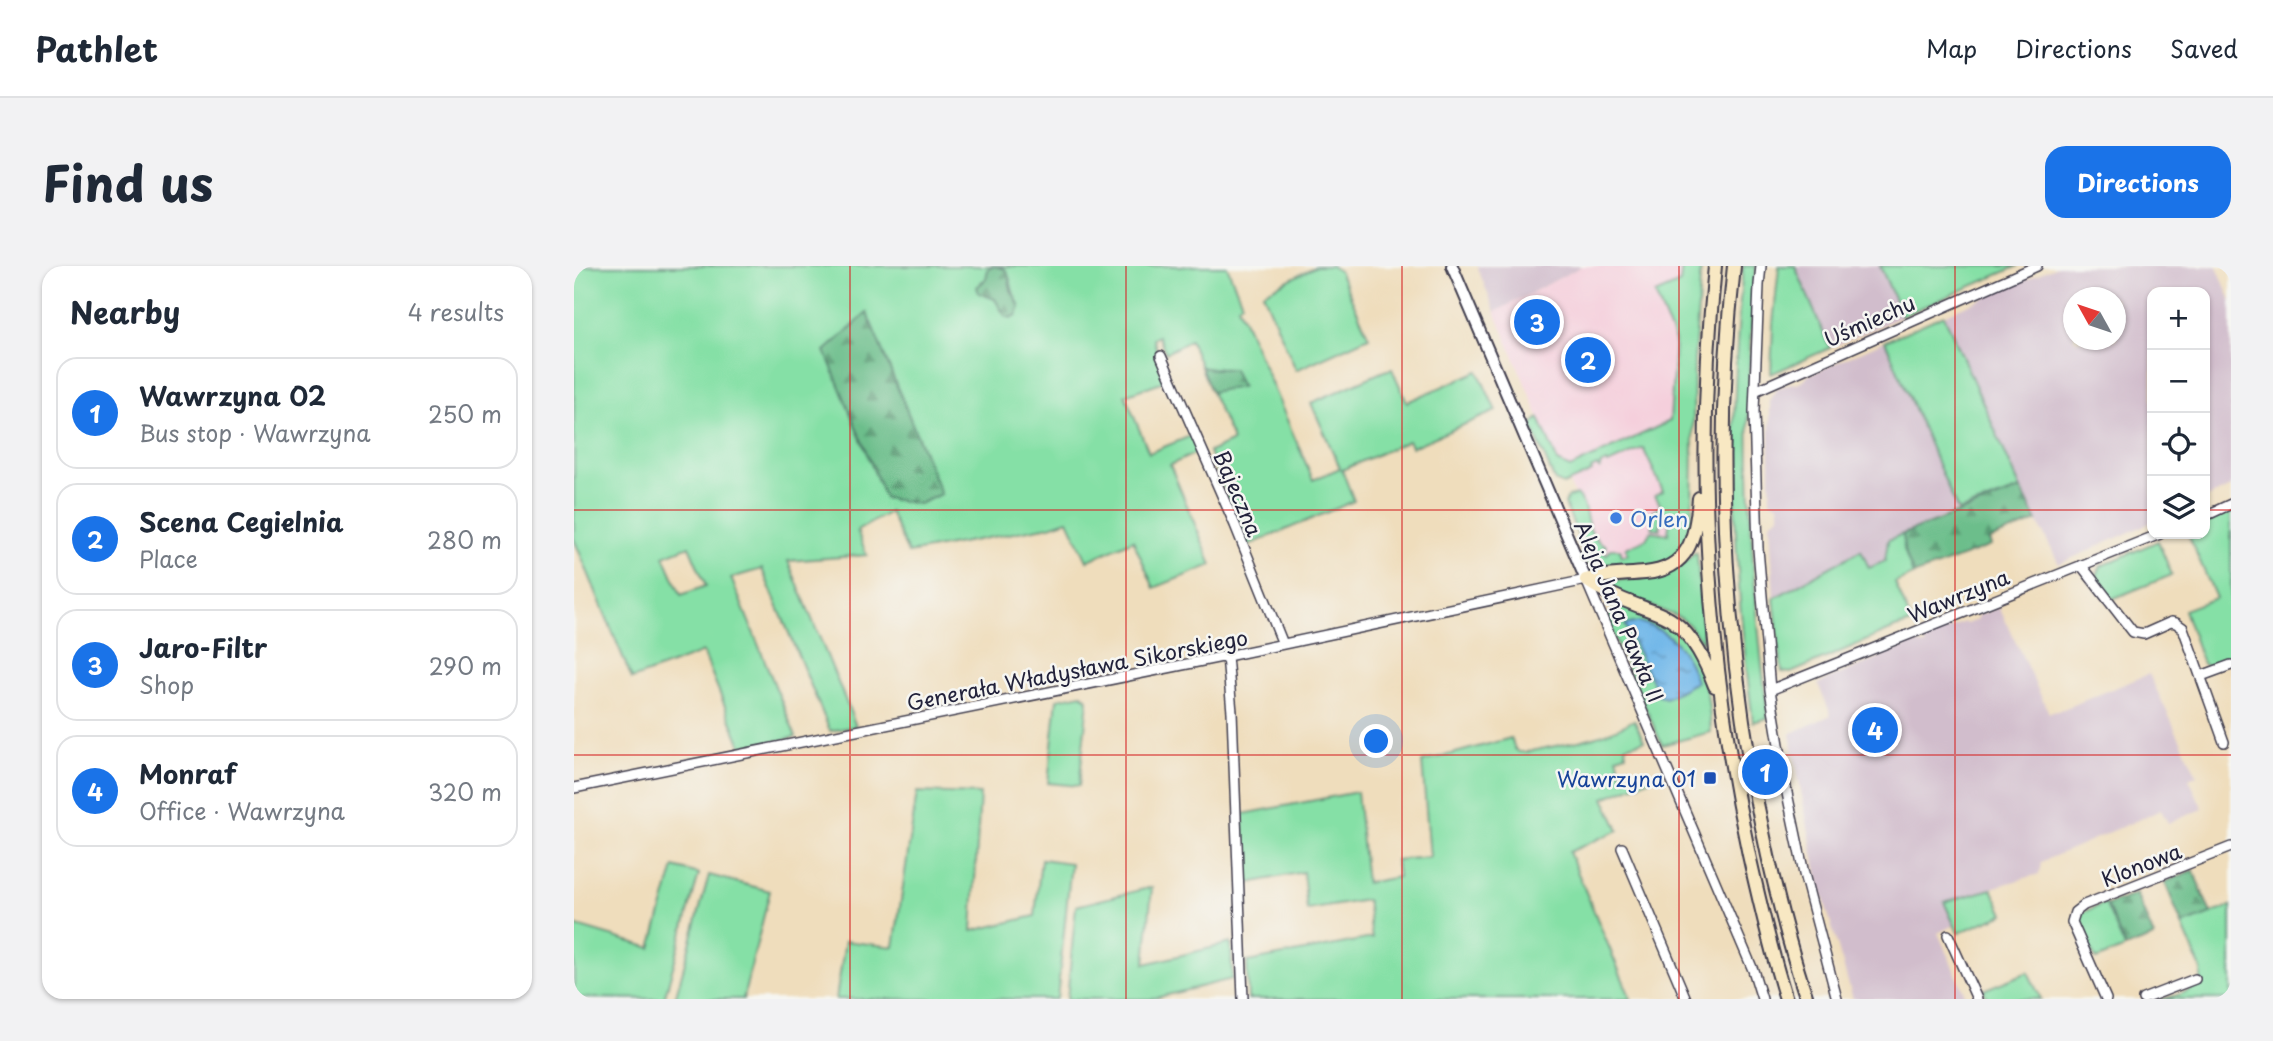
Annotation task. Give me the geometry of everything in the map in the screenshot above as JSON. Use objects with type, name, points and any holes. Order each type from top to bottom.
[{"type":"main road","points":[[1586,580],[1600,576],[1658,571],[1680,558],[1696,530],[1704,459],[1715,266]]},
{"type":"main road","points":[[1734,266],[1724,382],[1728,580],[1733,638],[1756,800],[1782,917],[1807,999]]},
{"type":"main road","points":[[1704,459],[1710,582],[1721,701],[1741,820],[1766,932],[1786,999]]},
{"type":"main road","points":[[1586,580],[1613,596],[1661,614],[1674,622],[1688,636],[1703,659],[1721,701]]},
{"type":"street","name":"Aleja Jana Pawła II","points":[[1452,266],[1753,970],[1762,999]]},
{"type":"street","points":[[1761,266],[1755,391],[1758,549],[1770,690],[1804,874],[1837,999]]},
{"type":"street","name":"Uśmiechu","points":[[1755,391],[2037,266]]},
{"type":"street","name":"Bajeczna","points":[[1161,356],[1235,525],[1283,644]]},
{"type":"street","points":[[2210,514],[2231,504]]},
{"type":"street","name":"Wawrzyna","points":[[1770,690],[2147,539]]},
{"type":"street","points":[[2081,565],[2133,632],[2144,634],[2171,622],[2181,625],[2224,742]]},
{"type":"street","name":"Generała Władysława Sikorskiego","points":[[574,788],[1227,656],[1586,580]]},
{"type":"street","points":[[1227,656],[1232,712],[1243,999]]},
{"type":"street","points":[[2201,676],[2231,665]]},
{"type":"street","name":"Klonowa","points":[[2106,999],[2072,922],[2075,912],[2084,905],[2231,847]]},
{"type":"street","points":[[1622,848],[1686,999]]},
{"type":"street","points":[[1948,935],[1978,999]]},
{"type":"street","points":[[2143,999],[2195,979]]},
{"type":"shaded area","points":[[1477,266],[1582,266],[1495,312]]},
{"type":"shaded area","points":[[1582,266],[1682,266],[1680,283],[1655,295],[1675,341],[1670,421],[1673,532],[1643,555],[1602,560],[1564,471],[1570,468],[1558,462],[1495,312]]},
{"type":"shaded area","points":[[1795,266],[1880,266],[1902,316],[1830,348]]},
{"type":"shaded area","points":[[2057,266],[2217,266],[2231,301],[2231,487],[2210,497],[2210,287],[2147,287],[2147,524],[2059,564],[2021,489],[1944,315]]},
{"type":"shaded area","points":[[1885,341],[1958,511],[1888,540],[1886,561],[1868,568],[1860,550],[1774,598],[1770,522],[1779,516],[1779,505],[1770,501],[1770,400],[1777,389],[1792,383],[1797,384],[1807,376]]},
{"type":"shaded area","points":[[1999,607],[2049,713],[2149,674],[2197,775],[2189,779],[2203,809],[2168,823],[2161,810],[2041,862],[2039,874],[1944,902],[1954,925],[1938,933],[1967,999],[1853,999],[1818,879],[1790,734],[1831,715],[1818,684],[1913,643],[1926,646],[1924,639],[1964,622],[1966,624],[1977,620],[1979,615]]},
{"type":"green space","points":[[574,266],[994,266],[1227,266],[1242,303],[1238,306],[1313,480],[1340,468],[1311,403],[1384,371],[1392,369],[1407,402],[1478,371],[1496,411],[1412,447],[1408,441],[1342,470],[1354,501],[1247,546],[1209,452],[1233,441],[1211,392],[1241,386],[1219,367],[1209,370],[1201,367],[1190,340],[1166,353],[1158,336],[1153,339],[1167,380],[1125,395],[1149,453],[1193,435],[1202,454],[1198,452],[1170,465],[1212,565],[1154,588],[1133,540],[1087,561],[1068,520],[1050,526],[908,553],[890,512],[857,531],[867,555],[788,561],[856,726],[830,731],[762,569],[731,578],[796,737],[742,748],[703,652],[632,679],[574,539]],"holes":[[[994,266],[1005,269],[1018,302],[1001,310],[995,299],[984,295],[981,282]],[[826,351],[941,494],[919,504],[885,498]],[[689,546],[706,586],[681,595],[664,556]]]},
{"type":"green space","points":[[994,266],[1005,269],[1008,273],[1011,290],[1020,307],[1017,315],[1011,318],[1005,316],[995,299],[979,293],[977,287],[986,279],[988,269]]},
{"type":"green space","points":[[1316,266],[1331,266],[1339,271],[1369,337],[1296,370],[1263,293]]},
{"type":"green space","points":[[1682,266],[1701,266],[1694,361],[1692,521],[1689,534],[1679,552],[1659,565],[1633,570],[1596,569],[1584,560],[1580,540],[1565,504],[1568,497],[1576,495],[1581,501],[1589,527],[1606,546],[1603,552],[1607,554],[1611,549],[1620,549],[1622,556],[1628,554],[1626,548],[1646,539],[1651,531],[1668,534],[1670,516],[1661,515],[1660,529],[1652,528],[1652,511],[1661,506],[1655,495],[1663,491],[1643,448],[1600,465],[1599,469],[1597,466],[1591,469],[1592,472],[1563,485],[1555,481],[1531,425],[1539,418],[1558,462],[1570,468],[1670,421],[1675,341],[1655,294],[1680,283]]},
{"type":"green space","points":[[1743,266],[1756,266],[1751,322],[1748,436],[1756,606],[1768,718],[1753,722],[1740,608],[1734,494],[1735,380]]},
{"type":"green space","points":[[1779,266],[1795,266],[1830,348],[1771,374],[1773,324]]},
{"type":"green space","points":[[1880,266],[2018,266],[1902,316]]},
{"type":"green space","points":[[867,313],[941,494],[919,504],[885,498],[825,351]]},
{"type":"green space","points":[[1944,315],[2021,489],[1958,511],[1885,341]]},
{"type":"green space","points":[[1201,367],[1233,369],[1241,387],[1211,392]]},
{"type":"green space","points":[[2021,489],[2037,521],[1989,540],[1991,546],[1913,575],[1904,549],[1903,534]]},
{"type":"green space","points":[[2231,510],[2231,659],[2210,667],[2203,664],[2184,610],[2216,598],[2190,539],[2210,539],[2210,519]]},
{"type":"green space","points":[[1903,534],[1904,549],[1913,575],[1895,583],[1912,623],[1791,673],[1782,672],[1774,598],[1861,550],[1869,568],[1885,561],[1888,540]]},
{"type":"green space","points":[[2158,541],[2172,575],[2112,599],[2096,577],[2101,566]]},
{"type":"green space","points":[[1695,552],[1702,642],[1681,618],[1604,585],[1609,580],[1645,578],[1666,573]]},
{"type":"green space","points":[[1622,605],[1668,624],[1689,645],[1706,687],[1711,732],[1662,745],[1608,624],[1612,612]]},
{"type":"green space","points":[[1082,694],[1088,700],[1079,786],[1048,783],[1057,699]]},
{"type":"green space","points":[[1634,720],[1644,741],[1625,746],[1626,754],[1617,757],[1623,779],[1649,771],[1653,778],[1604,798],[1619,830],[1569,852],[1631,999],[1248,999],[1247,962],[1372,938],[1367,900],[1307,910],[1303,872],[1244,884],[1243,814],[1357,792],[1366,883],[1398,877],[1396,860],[1430,857],[1422,762],[1511,738],[1515,749],[1526,752],[1596,736]]},
{"type":"green space","points":[[917,792],[980,794],[972,931],[1035,916],[1041,859],[1071,863],[1057,999],[836,999],[845,941],[894,947]]},
{"type":"green space","points":[[674,867],[699,874],[664,999],[574,998],[574,925],[651,948]]},
{"type":"green space","points":[[2193,870],[2211,914],[2182,925],[2165,882]]},
{"type":"green space","points":[[709,875],[770,891],[743,999],[675,999]]},
{"type":"green space","points":[[1152,887],[1145,964],[1231,943],[1232,979],[1151,999],[1067,999],[1076,906]]},
{"type":"green space","points":[[1992,889],[2004,914],[1958,933],[1944,902]]},
{"type":"green space","points":[[2136,894],[2154,937],[2125,948],[2107,905]]},
{"type":"green space","points":[[2105,903],[2125,948],[2096,960],[2077,921],[2084,912]]},
{"type":"green space","points":[[2231,906],[2231,999],[2158,999],[2181,994],[2201,982],[2201,969],[2182,925]]},
{"type":"green space","points":[[2028,972],[2041,999],[1987,999],[1983,990]]},
{"type":"water","points":[[1639,622],[1661,631],[1676,643],[1688,660],[1696,682],[1666,698],[1659,696],[1625,625]]},
{"type":"place","name":"Jaro-Filtr","points":[[1537,322]]},
{"type":"place","name":"Scena Cegielnia","points":[[1588,360]]},
{"type":"place","name":"Orlen","points":[[1616,518]]},
{"type":"place","name":"Monraf","points":[[1875,730]]},
{"type":"place","name":"Wawrzyna 02","points":[[1765,772]]},
{"type":"place","name":"Wawrzyna 01","points":[[1710,778]]}]
